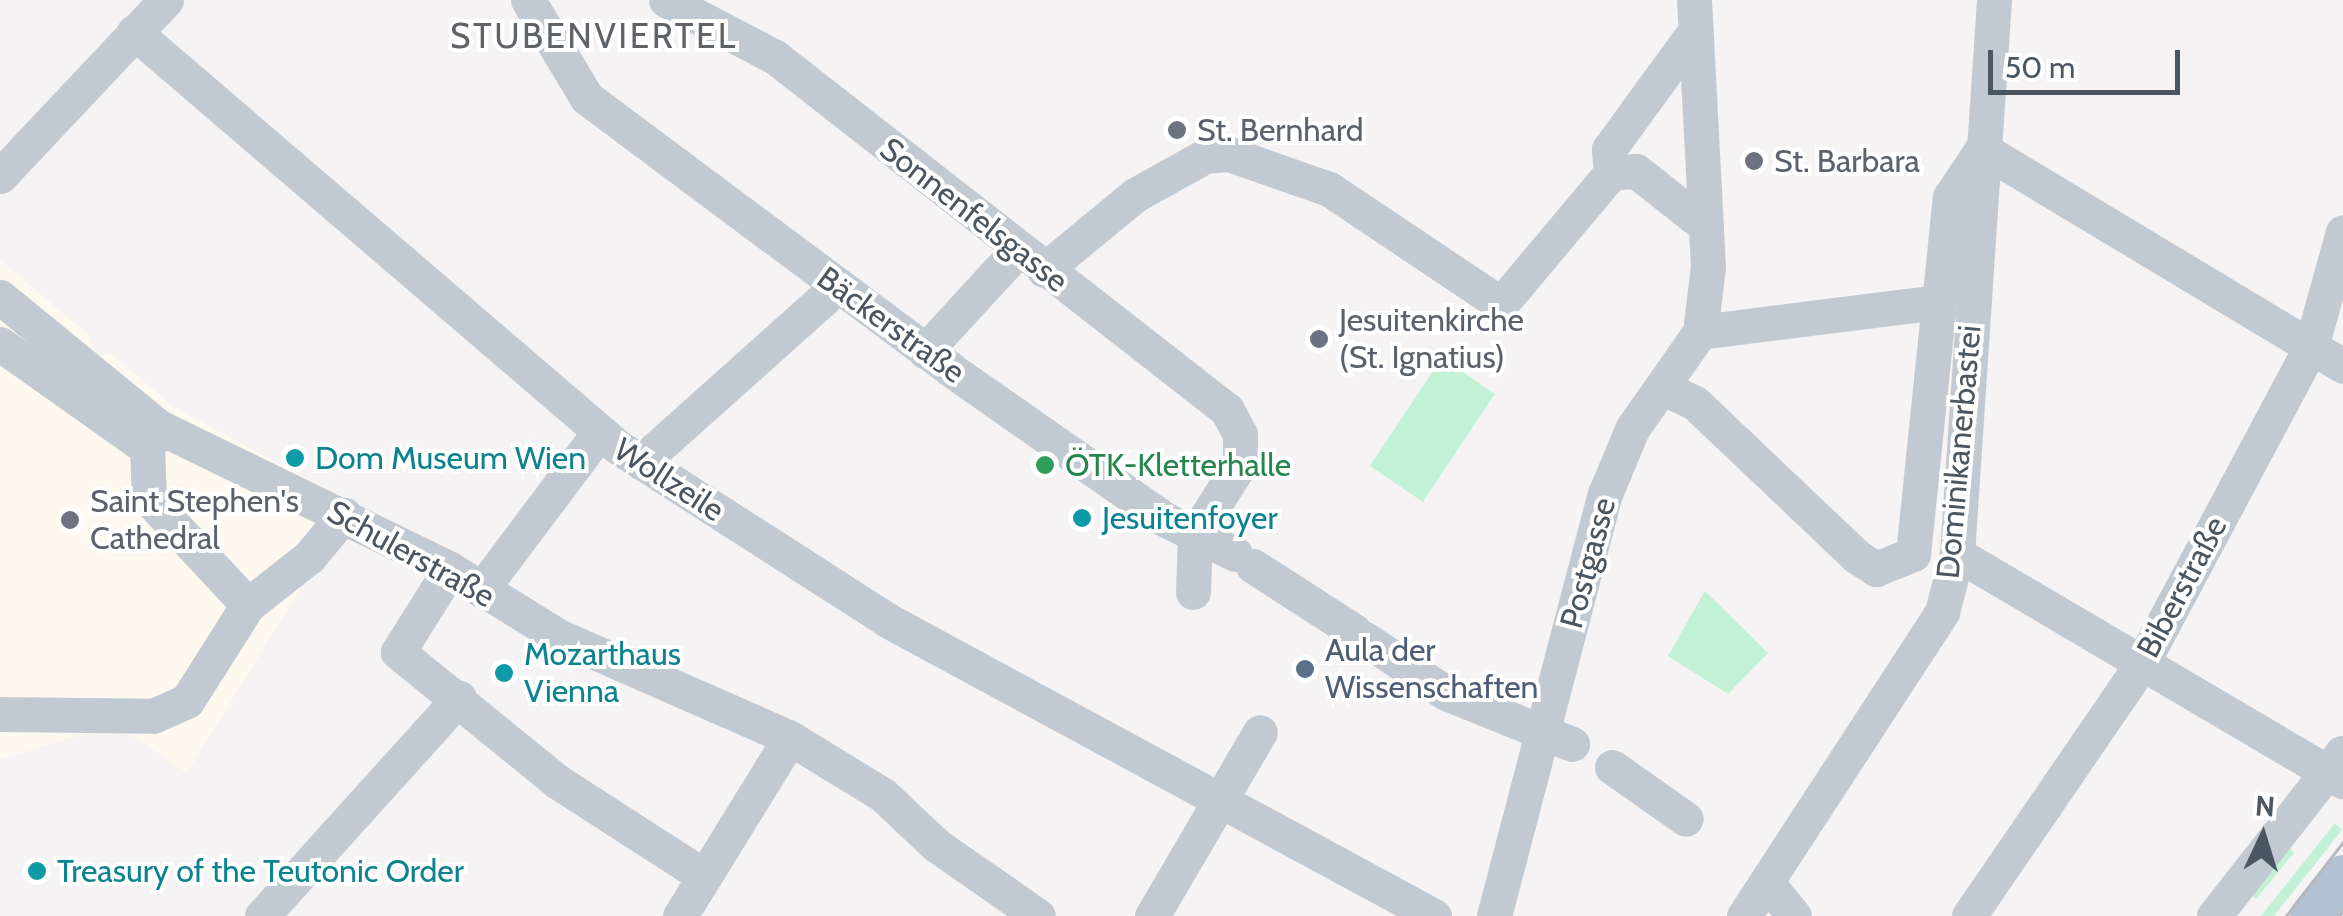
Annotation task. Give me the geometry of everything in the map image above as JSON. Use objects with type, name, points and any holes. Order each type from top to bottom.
[{"type":"main road","points":[[2312,916],[2343,876]]},
{"type":"street","points":[[0,176],[166,0]]},
{"type":"street","name":"Bäckerstraße","points":[[528,0],[586,98],[925,352],[1089,466],[1195,535],[1244,560],[1446,693],[1558,738]]},
{"type":"street","name":"Sonnenfelsgasse","points":[[666,0],[775,57],[1031,260],[1212,394],[1240,434],[1240,464],[1195,535]]},
{"type":"street","name":"Postgasse","points":[[1494,916],[1558,738],[1605,494],[1632,429],[1666,388],[1700,332],[1706,226],[1690,38],[1694,0]]},
{"type":"street","name":"Dominikanerbastei","points":[[1744,916],[1936,622],[1957,554],[1994,0]]},
{"type":"street","name":"Wollzeile","points":[[134,32],[598,434],[887,620],[1219,804],[1434,916]]},
{"type":"street","points":[[925,352],[1031,260],[1204,156],[1229,154],[1329,188],[1501,304],[1611,173],[1609,149],[1690,38]]},
{"type":"street","points":[[1982,148],[2343,366]]},
{"type":"street","name":"Dominikanerbastei","points":[[1666,388],[1694,404],[1856,556],[1894,567],[1913,554],[1922,528],[1937,302],[1950,196],[1982,148]]},
{"type":"street","points":[[1611,173],[1636,171],[1706,226]]},
{"type":"street","name":"Biberstraße","points":[[1970,916],[2141,665],[2311,347],[2343,232]]},
{"type":"street","points":[[640,462],[838,286]]},
{"type":"street","name":"Schulerstraße","points":[[0,297],[153,438],[260,475],[450,569],[558,636],[790,738],[883,795],[936,845],[1038,916]]},
{"type":"street","points":[[1700,332],[1937,302]]},
{"type":"street","points":[[0,344],[153,438],[149,500],[248,605]]},
{"type":"street","points":[[480,590],[598,434]]},
{"type":"street","points":[[0,715],[153,716],[187,700],[248,605],[309,557],[344,515]]},
{"type":"street","points":[[1192,592],[1195,535]]},
{"type":"street","points":[[1957,554],[2141,665],[2338,768],[2214,916]]},
{"type":"street","points":[[450,569],[398,652],[460,698],[558,782],[704,876]]},
{"type":"street","points":[[262,916],[460,698]]},
{"type":"street","points":[[1152,916],[1269,716]]},
{"type":"street","points":[[680,916],[790,738]]},
{"type":"street","points":[[1612,767],[1686,819]]},
{"type":"street","points":[[1768,884],[1794,916]]},
{"type":"shaded area","points":[[0,260],[89,335],[97,358],[109,352],[174,407],[364,510],[337,529],[187,773],[115,724],[0,760]]},
{"type":"green space","points":[[1442,358],[1495,394],[1423,502],[1370,466]]},
{"type":"green space","points":[[1705,591],[1768,653],[1728,694],[1668,656]]},
{"type":"green space","points":[[2335,823],[2342,830],[2274,916],[2261,916]]},
{"type":"green space","points":[[2288,845],[2294,853],[2256,899],[2250,893]]},
{"type":"tram line","points":[[2286,916],[2343,842]]},
{"type":"tram line","points":[[2339,916],[2343,911]]},
{"type":"place","name":"St. Bernhard","points":[[1177,130]]},
{"type":"place","name":"St. Barbara","points":[[1754,161]]},
{"type":"place","name":"Jesuitenkirche (St. Ignatius)","points":[[1319,339]]},
{"type":"place","name":"Dom Museum Wien","points":[[295,458]]},
{"type":"place","name":"ÖTK-Kletterhalle","points":[[1045,465]]},
{"type":"place","name":"Jesuitenfoyer","points":[[1082,518]]},
{"type":"place","name":"Saint Stephen's Cathedral","points":[[70,520]]},
{"type":"place","name":"Aula der Wissenschaften","points":[[1305,669]]},
{"type":"place","name":"Mozarthaus Vienna","points":[[504,673]]},
{"type":"place","name":"Treasury of the Teutonic Order","points":[[37,871]]},
{"type":"district","name":"STUBENVIERTEL","points":[[594,36]]}]
